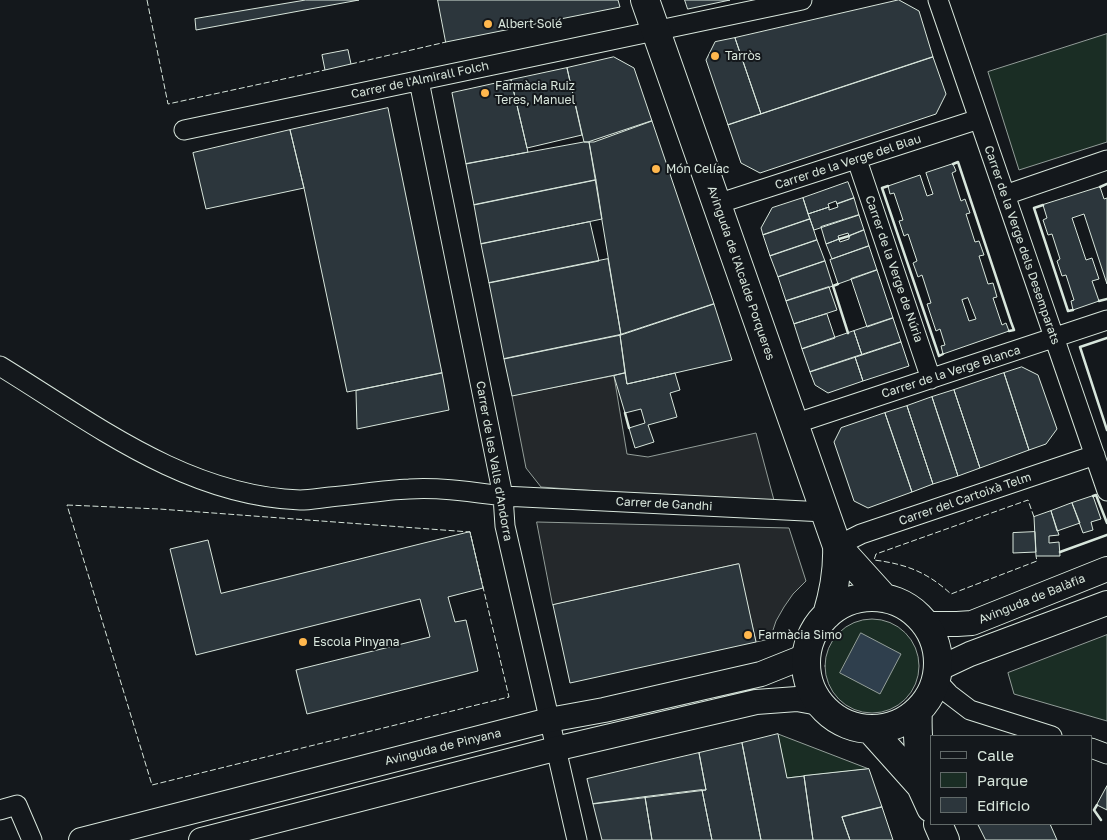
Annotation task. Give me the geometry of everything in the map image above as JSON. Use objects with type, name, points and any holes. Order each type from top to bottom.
[{"type":"main road","name":"Avinguda de l'Alcalde Porqueres","points":[[645,0],[836,546],[835,584],[827,615]]},
{"type":"main road","name":"Avinguda de l'Alcalde Porqueres","points":[[836,546],[884,598]]},
{"type":"main road","points":[[874,597],[884,598],[907,607],[926,624],[936,645],[937,674],[929,696],[918,711],[896,725],[870,729],[846,724],[831,715],[819,703],[809,686],[806,656],[816,627],[835,608],[853,600],[874,597]]},
{"type":"main road","points":[[918,711],[917,732],[926,797]]},
{"type":"main road","points":[[870,729],[926,797]]},
{"type":"main road","points":[[938,825],[945,840]]},
{"type":"street","name":"Carrer de l'Almirall Folch","points":[[184,130],[802,0]]},
{"type":"street","name":"Carrer de la Verge dels Desemparats","points":[[938,0],[1107,491]]},
{"type":"street","name":"Carrer de les Valls d'Andorra","points":[[420,81],[503,496],[505,526],[577,840]]},
{"type":"street","name":"Carrer de la Verge del Blau","points":[[717,204],[979,120]]},
{"type":"street","name":"Carrer de la Verge de Núria","points":[[857,160],[931,379]]},
{"type":"street","points":[[1005,195],[1107,160]]},
{"type":"street","name":"Carrer de la Verge Blanca","points":[[794,424],[1107,320]]},
{"type":"street","name":"Carrer de Gandhi","points":[[0,366],[116,439],[175,470],[220,486],[267,498],[302,500],[409,489],[459,490],[503,496],[825,512]]},
{"type":"street","name":"Carrer del Cartoixà Telm","points":[[836,546],[861,534],[1094,455]]},
{"type":"street","name":"Avinguda de Balàfia","points":[[926,624],[972,623],[1107,569]]},
{"type":"street","points":[[1049,735],[970,710],[949,694],[937,674],[970,654],[1107,603]]},
{"type":"street","name":"Avinguda de Pinyana","points":[[81,840],[549,720],[604,710],[761,674],[806,656]]},
{"type":"street","points":[[201,840],[555,749],[756,702],[796,699],[819,703]]},
{"type":"street","points":[[1092,748],[1107,754]]},
{"type":"street","points":[[0,810],[17,805],[32,840]]},
{"type":"green space","points":[[1107,34],[1107,142],[1019,170],[988,72]]},
{"type":"green space","points":[[863,619],[881,619],[906,632],[916,648],[919,666],[916,684],[906,700],[881,713],[863,713],[838,700],[825,675],[825,657],[838,632]]},
{"type":"green space","points":[[1107,635],[1107,721],[1014,694],[1008,673]]},
{"type":"green space","points":[[778,734],[869,769],[787,778]]},
{"type":"shaded area","points":[[614,376],[627,454],[648,457],[756,433],[775,504],[541,487],[526,468],[512,396]]},
{"type":"shaded area","points":[[537,522],[789,528],[806,581],[793,594],[784,607],[776,621],[770,639],[756,642],[738,564],[553,605]]},
{"type":"water","points":[[861,633],[901,654],[880,694],[840,673]]},
{"type":"building","points":[[306,0],[359,0],[196,30],[195,19]]},
{"type":"building","name":"Albert Solé","points":[[438,0],[618,0],[620,7],[446,42]]},
{"type":"building","points":[[685,0],[730,0],[688,9]]},
{"type":"building","points":[[899,0],[919,11],[933,57],[761,114],[735,38]]},
{"type":"building","points":[[735,38],[761,114],[728,125],[706,60],[715,42]]},
{"type":"building","points":[[348,50],[351,64],[325,70],[322,55]]},
{"type":"building","points":[[614,57],[634,68],[652,121],[594,142],[584,142],[567,68]]},
{"type":"building","points":[[933,57],[946,94],[936,114],[760,173],[741,163],[728,125]]},
{"type":"building","points":[[567,68],[582,135],[527,148],[511,80]]},
{"type":"building","points":[[511,80],[528,152],[466,164],[452,93]]},
{"type":"building","points":[[388,108],[442,373],[347,392],[290,130]]},
{"type":"building","points":[[652,121],[714,304],[621,335],[589,142]]},
{"type":"building","points":[[290,130],[304,188],[206,209],[193,153]]},
{"type":"building","points":[[589,142],[596,180],[474,205],[466,164]]},
{"type":"building","points":[[953,164],[956,171],[952,173],[961,201],[965,199],[970,213],[966,214],[975,242],[979,241],[984,255],[979,256],[988,284],[993,283],[997,297],[993,298],[1002,325],[1006,323],[1009,331],[943,354],[941,346],[945,345],[940,329],[936,331],[927,304],[931,303],[922,275],[918,277],[913,263],[917,261],[908,234],[904,236],[899,221],[903,220],[894,193],[890,194],[888,186],[920,175],[927,196],[933,194],[926,173]],"holes":[[[968,298],[976,319],[969,321],[962,300]]]},
{"type":"building","points":[[596,180],[602,219],[481,244],[474,205]]},
{"type":"building","points":[[848,182],[854,198],[837,204],[836,201],[828,204],[829,207],[808,214],[803,198]]},
{"type":"building","points":[[1100,187],[1104,199],[1107,198],[1107,284],[1084,214],[1072,218],[1086,260],[1092,258],[1099,279],[1092,281],[1099,301],[1073,310],[1071,301],[1074,300],[1066,275],[1062,276],[1057,261],[1060,259],[1052,234],[1048,235],[1043,220],[1047,218],[1043,205]]},
{"type":"building","points":[[803,198],[810,219],[763,235],[761,228],[772,208]]},
{"type":"building","points":[[854,198],[859,215],[814,230],[808,214],[829,207],[829,210],[838,207],[837,204]]},
{"type":"building","points":[[859,215],[864,230],[849,236],[848,233],[838,236],[839,239],[826,244],[821,227]]},
{"type":"building","points":[[810,219],[817,240],[770,256],[763,235]]},
{"type":"building","points":[[590,222],[599,261],[489,283],[481,244]]},
{"type":"building","points":[[864,230],[869,246],[832,259],[826,244],[839,239],[840,242],[849,239],[849,236]]},
{"type":"building","points":[[817,240],[825,261],[778,277],[770,256]]},
{"type":"building","points":[[869,246],[877,270],[838,284],[830,260]]},
{"type":"building","points":[[608,259],[621,335],[504,359],[489,283]]},
{"type":"building","points":[[825,261],[833,286],[786,301],[778,277]]},
{"type":"building","points":[[877,270],[893,318],[867,327],[851,279]]},
{"type":"building","points":[[829,287],[837,310],[794,324],[786,301]]},
{"type":"building","points":[[714,304],[732,360],[627,384],[620,335]]},
{"type":"building","points":[[827,314],[835,338],[802,349],[794,324]]},
{"type":"building","points":[[893,318],[901,342],[862,355],[854,331]]},
{"type":"building","points":[[854,331],[862,355],[810,372],[802,349]]},
{"type":"building","points":[[620,335],[625,373],[512,396],[504,359]]},
{"type":"building","points":[[901,342],[909,366],[863,381],[855,357]]},
{"type":"building","points":[[855,357],[863,381],[828,393],[815,385],[810,372]]},
{"type":"building","points":[[1022,367],[1038,375],[1057,429],[1046,444],[1029,450],[1004,373]]},
{"type":"building","points":[[442,373],[449,410],[357,429],[356,391]]},
{"type":"building","points":[[625,373],[627,384],[675,373],[680,390],[670,393],[677,417],[648,425],[654,442],[635,448],[629,428],[645,423],[641,409],[625,413],[614,376]]},
{"type":"building","points":[[1004,373],[1029,450],[980,468],[954,390]]},
{"type":"building","points":[[954,390],[980,468],[958,476],[932,397]]},
{"type":"building","points":[[932,397],[958,476],[933,484],[907,406]]},
{"type":"building","points":[[907,406],[933,484],[912,492],[885,413]]},
{"type":"building","points":[[885,413],[912,492],[868,508],[854,501],[834,442],[841,428]]},
{"type":"building","points":[[1093,496],[1101,519],[1091,522],[1093,530],[1083,533],[1072,503]]},
{"type":"building","points":[[1072,503],[1080,523],[1057,531],[1051,511]]},
{"type":"building","points":[[1051,511],[1059,535],[1049,536],[1049,543],[1059,542],[1060,556],[1036,556],[1034,517]]},
{"type":"building","points":[[470,532],[483,588],[448,597],[455,622],[466,620],[478,671],[307,714],[296,670],[430,637],[420,599],[196,655],[170,549],[208,540],[221,593]]},
{"type":"building","points":[[1035,532],[1036,552],[1013,553],[1013,533]]},
{"type":"building","points":[[739,564],[756,642],[570,683],[553,605]]},
{"type":"building","points":[[778,734],[787,778],[804,776],[813,840],[761,840],[742,743]]},
{"type":"building","points":[[742,743],[761,840],[712,840],[702,790],[706,790],[699,753]]},
{"type":"building","points":[[699,753],[706,790],[593,804],[587,779]]},
{"type":"building","points":[[869,769],[882,807],[842,817],[850,840],[813,840],[804,776]]},
{"type":"building","points":[[1107,786],[1107,810],[1097,805]]},
{"type":"building","points":[[702,790],[712,840],[652,840],[645,797]]},
{"type":"building","points":[[645,797],[652,840],[602,840],[593,804]]},
{"type":"building","points":[[882,807],[893,840],[850,840],[842,817]]},
{"type":"building","points":[[978,825],[1050,825],[1057,840],[986,840]]},
{"type":"fence","points":[[147,0],[168,104],[325,70]]},
{"type":"fence","points":[[351,64],[446,42]]},
{"type":"fence","points":[[1034,517],[1028,500],[876,554],[874,560],[916,570],[942,586],[951,594],[1037,561],[1036,556]]},
{"type":"fence","points":[[67,505],[159,509],[470,532],[509,697],[152,785],[67,505]]},
{"type":"wall","points":[[953,164],[958,162],[1014,330],[1009,331]]},
{"type":"wall","points":[[1100,187],[1107,184]]},
{"type":"wall","points":[[888,186],[882,188],[939,356],[943,354]]},
{"type":"wall","points":[[1043,205],[1034,208],[1068,311],[1073,310]]},
{"type":"wall","points":[[839,239],[849,236]]},
{"type":"wall","points":[[838,284],[833,286],[848,333]]},
{"type":"wall","points":[[1099,301],[1107,299]]},
{"type":"wall","points":[[1107,338],[1080,347],[1107,430]]},
{"type":"wall","points":[[625,413],[629,428]]},
{"type":"wall","points":[[1093,496],[1096,495],[1107,523]]},
{"type":"wall","points":[[1060,552],[1107,535]]},
{"type":"wall","points":[[1097,805],[1094,810],[1101,820]]},
{"type":"place","name":"Albert Solé","points":[[488,24]]},
{"type":"place","name":"Tarròs","points":[[715,56]]},
{"type":"place","name":"Farmàcia Ruiz Teres, Manuel","points":[[485,93]]},
{"type":"place","name":"Món Celíac","points":[[656,169]]},
{"type":"place","name":"Farmàcia Simo","points":[[748,635]]},
{"type":"place","name":"Escola Pinyana","points":[[303,642]]}]
